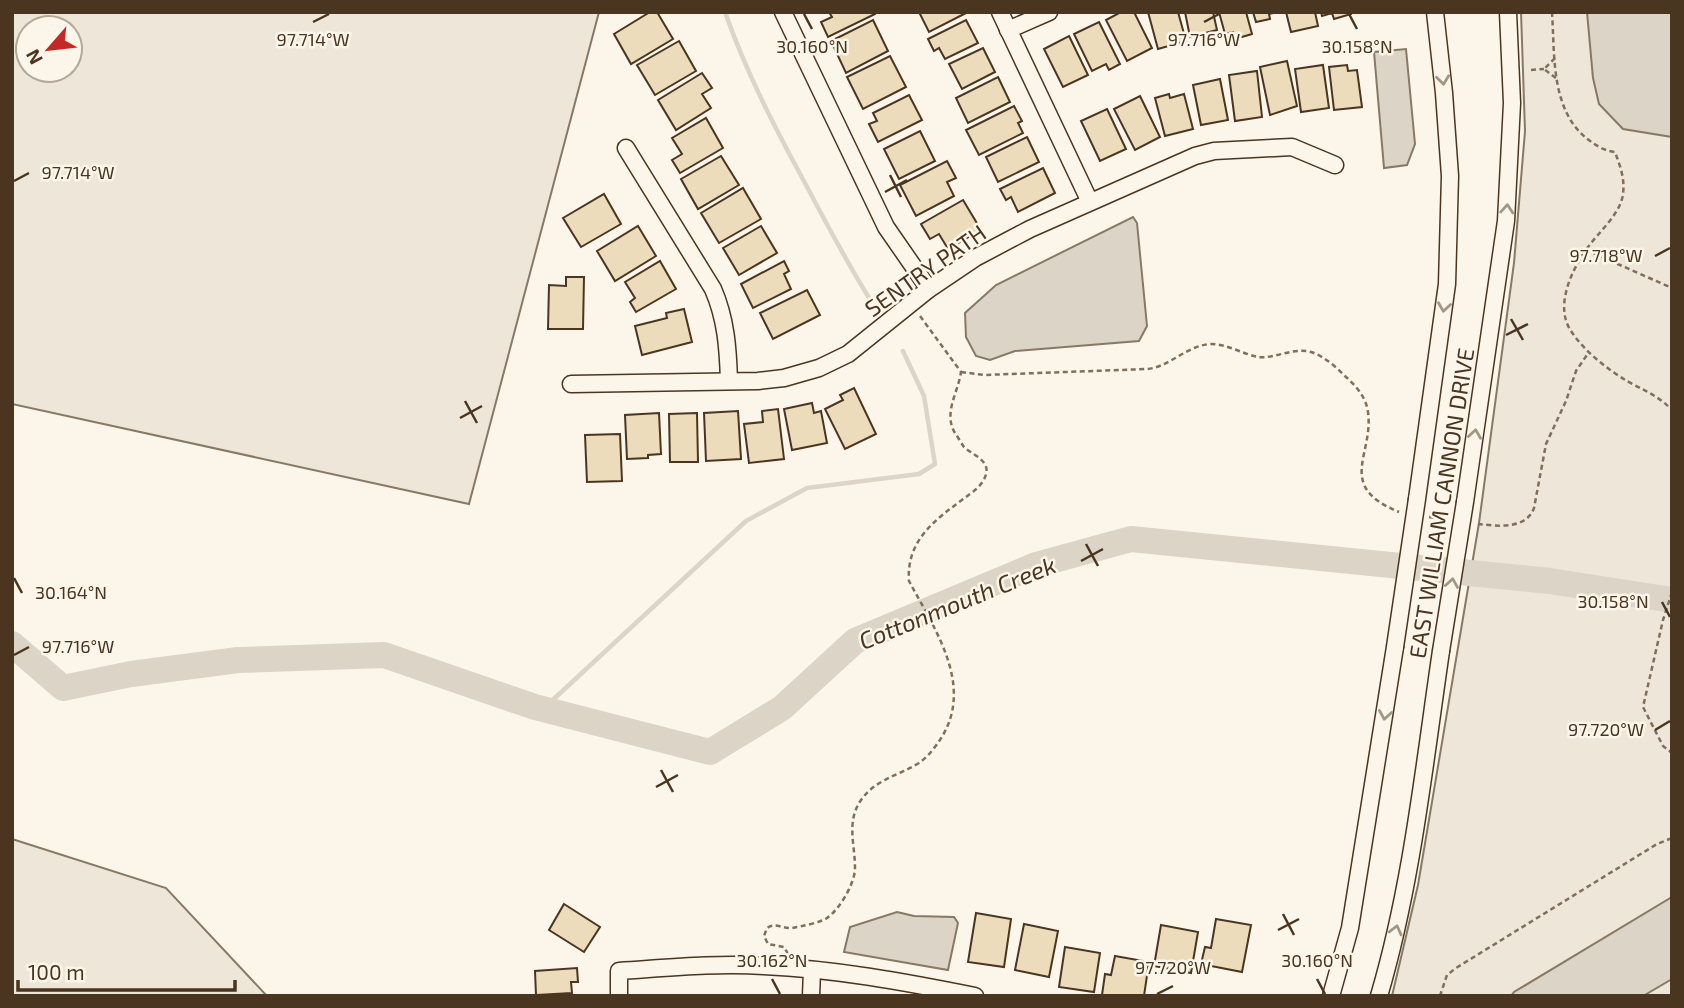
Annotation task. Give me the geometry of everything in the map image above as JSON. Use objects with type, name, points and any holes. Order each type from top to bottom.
[{"type":"street","points":[[783,12],[886,227],[929,289]]},
{"type":"street","points":[[1000,12],[1090,202]]},
{"type":"street","points":[[1008,30],[1049,12]]},
{"type":"street","name":"EAST WILLIAM CANNON DRIVE","points":[[1331,996],[1350,928],[1395,647],[1447,284],[1450,176],[1435,12]]},
{"type":"street","name":"EAST WILLIAM CANNON DRIVE","points":[[1379,996],[1400,914],[1412,850],[1506,221],[1512,103],[1508,12]]},
{"type":"street","name":"SENTRY PATH","points":[[571,384],[784,378],[819,368],[848,354],[929,289],[988,250],[1195,156],[1214,151],[1292,147],[1335,165]]},
{"type":"street","points":[[626,148],[713,289],[721,308],[727,338],[729,381]]},
{"type":"street","points":[[619,996],[619,971],[720,965],[763,965],[889,978],[975,996]]},
{"type":"street","points":[[811,970],[811,996]]},
{"type":"path","points":[[1552,12],[1557,80],[1563,108],[1570,121],[1586,138],[1597,146],[1615,152],[1623,174],[1623,197],[1586,250],[1570,279],[1564,299],[1564,315],[1570,330],[1589,352],[1624,380],[1662,400],[1672,410]]},
{"type":"path","points":[[1531,70],[1544,69],[1555,58]]},
{"type":"path","points":[[1544,69],[1557,80]]},
{"type":"path","points":[[1586,250],[1672,288]]},
{"type":"path","points":[[920,316],[961,372],[984,375],[1153,369],[1179,355],[1211,344],[1265,357],[1290,351],[1312,353],[1337,368],[1365,402],[1368,423],[1361,460],[1363,481],[1370,493],[1397,511],[1415,509],[1453,521]]},
{"type":"path","points":[[1475,523],[1512,525],[1531,516],[1546,444],[1566,401],[1576,371],[1589,352]]},
{"type":"path","points":[[788,954],[784,947],[768,944],[764,936],[766,928],[775,925],[791,928],[830,916],[855,877],[851,829],[859,803],[877,783],[920,762],[938,744],[949,724],[955,702],[950,665],[909,581],[908,568],[917,542],[925,529],[976,489],[987,473],[983,462],[964,447],[951,426],[949,412],[961,372]]},
{"type":"path","points":[[1672,593],[1643,707],[1663,746],[1672,753]]},
{"type":"path","points":[[1440,996],[1447,975],[1456,968],[1657,844],[1672,838]]},
{"type":"shaded area","points":[[12,12],[599,12],[469,504],[12,404]]},
{"type":"shaded area","points":[[1521,12],[1672,12],[1672,996],[1392,996],[1418,885],[1479,523],[1514,263],[1525,131]]},
{"type":"shaded area","points":[[1587,12],[1672,12],[1672,137],[1623,129],[1599,104],[1593,78]]},
{"type":"shaded area","points":[[1406,49],[1415,144],[1407,165],[1384,168],[1374,52]]},
{"type":"shaded area","points":[[1133,217],[1137,223],[1147,326],[1139,341],[1015,351],[990,360],[976,356],[966,337],[965,313],[996,285]]},
{"type":"shaded area","points":[[12,839],[166,888],[267,996],[12,996]]},
{"type":"shaded area","points":[[1672,897],[1672,979],[1643,996],[1511,996],[1514,992]]},
{"type":"shaded area","points":[[897,912],[914,916],[954,917],[958,923],[948,970],[844,952],[850,927]]},
{"type":"building","points":[[650,12],[657,12],[673,39],[631,64],[614,34]]},
{"type":"building","points":[[829,12],[875,14],[828,37],[821,22],[832,17]]},
{"type":"building","points":[[919,12],[968,12],[929,32]]},
{"type":"building","points":[[1121,12],[1134,12],[1152,48],[1127,61],[1106,20]]},
{"type":"building","points":[[1148,12],[1178,12],[1186,41],[1158,49]]},
{"type":"building","points":[[1185,12],[1213,12],[1217,30],[1190,37]]},
{"type":"building","points":[[1219,12],[1246,12],[1252,34],[1235,39],[1233,32],[1225,34]]},
{"type":"building","points":[[1253,12],[1278,12],[1269,14],[1270,19],[1256,22]]},
{"type":"building","points":[[1286,12],[1315,12],[1318,26],[1291,32]]},
{"type":"building","points":[[1321,12],[1351,14],[1334,19],[1332,13],[1322,16]]},
{"type":"building","points":[[873,20],[888,51],[846,73],[831,41]]},
{"type":"building","points":[[966,20],[978,43],[945,59],[939,48],[934,51],[928,39]]},
{"type":"building","points":[[1099,22],[1120,64],[1109,70],[1106,64],[1092,71],[1074,34]]},
{"type":"building","points":[[1069,36],[1088,75],[1063,87],[1044,49]]},
{"type":"building","points":[[679,41],[696,71],[655,95],[637,65]]},
{"type":"building","points":[[983,48],[995,72],[962,89],[949,64]]},
{"type":"building","points":[[890,56],[906,87],[863,109],[847,77]]},
{"type":"building","points":[[1287,61],[1297,106],[1270,115],[1260,67]]},
{"type":"building","points":[[1323,65],[1329,108],[1301,112],[1295,69]]},
{"type":"building","points":[[1347,65],[1348,71],[1357,70],[1362,107],[1334,110],[1329,67]]},
{"type":"building","points":[[1257,71],[1262,117],[1235,121],[1229,75]]},
{"type":"building","points":[[702,73],[712,88],[702,94],[711,108],[676,130],[658,100]]},
{"type":"building","points":[[998,77],[1010,102],[968,123],[956,98]]},
{"type":"building","points":[[1220,79],[1228,120],[1201,125],[1193,85]]},
{"type":"building","points":[[1169,94],[1170,98],[1184,94],[1193,129],[1165,136],[1155,98]]},
{"type":"building","points":[[909,95],[922,120],[878,142],[869,124],[877,121],[873,113]]},
{"type":"building","points":[[1140,96],[1160,137],[1135,150],[1114,109]]},
{"type":"building","points":[[1014,106],[1022,121],[1018,123],[1023,133],[979,155],[966,130]]},
{"type":"building","points":[[1107,109],[1126,149],[1100,161],[1081,121]]},
{"type":"building","points":[[706,118],[723,148],[680,173],[672,160],[682,154],[672,138]]},
{"type":"building","points":[[920,131],[935,161],[899,179],[884,149]]},
{"type":"building","points":[[1027,137],[1039,162],[998,182],[986,157]]},
{"type":"building","points":[[721,156],[739,185],[698,209],[681,179]]},
{"type":"building","points":[[947,161],[956,178],[947,182],[954,196],[916,216],[900,185]]},
{"type":"building","points":[[1043,168],[1055,193],[1018,212],[1011,197],[1006,200],[1000,189]]},
{"type":"building","points":[[743,188],[761,219],[719,243],[701,213]]},
{"type":"building","points":[[604,194],[621,224],[581,247],[563,218]]},
{"type":"building","points":[[963,200],[981,230],[948,249],[939,234],[930,239],[921,224]]},
{"type":"building","points":[[638,226],[656,256],[615,281],[597,251]]},
{"type":"building","points":[[761,226],[777,253],[739,275],[723,248]]},
{"type":"building","points":[[660,261],[676,289],[636,312],[630,302],[635,298],[625,282]]},
{"type":"building","points":[[784,261],[789,271],[784,274],[791,289],[753,308],[741,284]]},
{"type":"building","points":[[566,277],[584,277],[583,329],[548,329],[549,285],[566,286]]},
{"type":"building","points":[[807,290],[820,315],[773,339],[760,313]]},
{"type":"building","points":[[684,309],[692,342],[642,355],[635,326],[667,318],[666,313]]},
{"type":"building","points":[[854,388],[876,434],[845,449],[825,409],[843,400],[840,395]]},
{"type":"building","points":[[812,403],[814,413],[821,411],[827,443],[792,450],[784,409]]},
{"type":"building","points":[[778,409],[784,459],[749,463],[744,424],[763,422],[762,411]]},
{"type":"building","points":[[738,411],[741,459],[706,461],[704,413]]},
{"type":"building","points":[[659,413],[661,454],[627,459],[625,415]]},
{"type":"building","points":[[697,413],[698,462],[670,462],[669,414]]},
{"type":"building","points":[[620,434],[622,481],[587,482],[585,435]]},
{"type":"building","points":[[564,904],[600,927],[584,952],[549,930]]},
{"type":"building","points":[[976,913],[1011,919],[1004,967],[968,962]]},
{"type":"building","points":[[1216,919],[1251,925],[1242,972],[1201,964],[1205,947],[1211,948]]},
{"type":"building","points":[[1024,924],[1058,931],[1049,977],[1015,970]]},
{"type":"building","points":[[1161,925],[1198,932],[1191,973],[1154,966]]},
{"type":"building","points":[[1065,947],[1100,953],[1094,992],[1059,987]]},
{"type":"building","points":[[1115,956],[1149,962],[1144,996],[1102,995],[1105,974],[1111,975]]},
{"type":"building","points":[[577,968],[578,982],[571,982],[572,993],[536,995],[535,971]]},
{"type":"waterway","points":[[725,12],[772,121],[871,301]]},
{"type":"waterway","points":[[543,709],[746,521],[807,488],[919,474],[935,464],[924,396],[903,351]]},
{"type":"waterway","name":"Cottonmouth Creek","points":[[12,644],[63,688],[131,674],[238,660],[384,655],[535,707],[710,752],[782,708],[855,641],[1036,565],[1131,539],[1550,581],[1672,600]]}]
